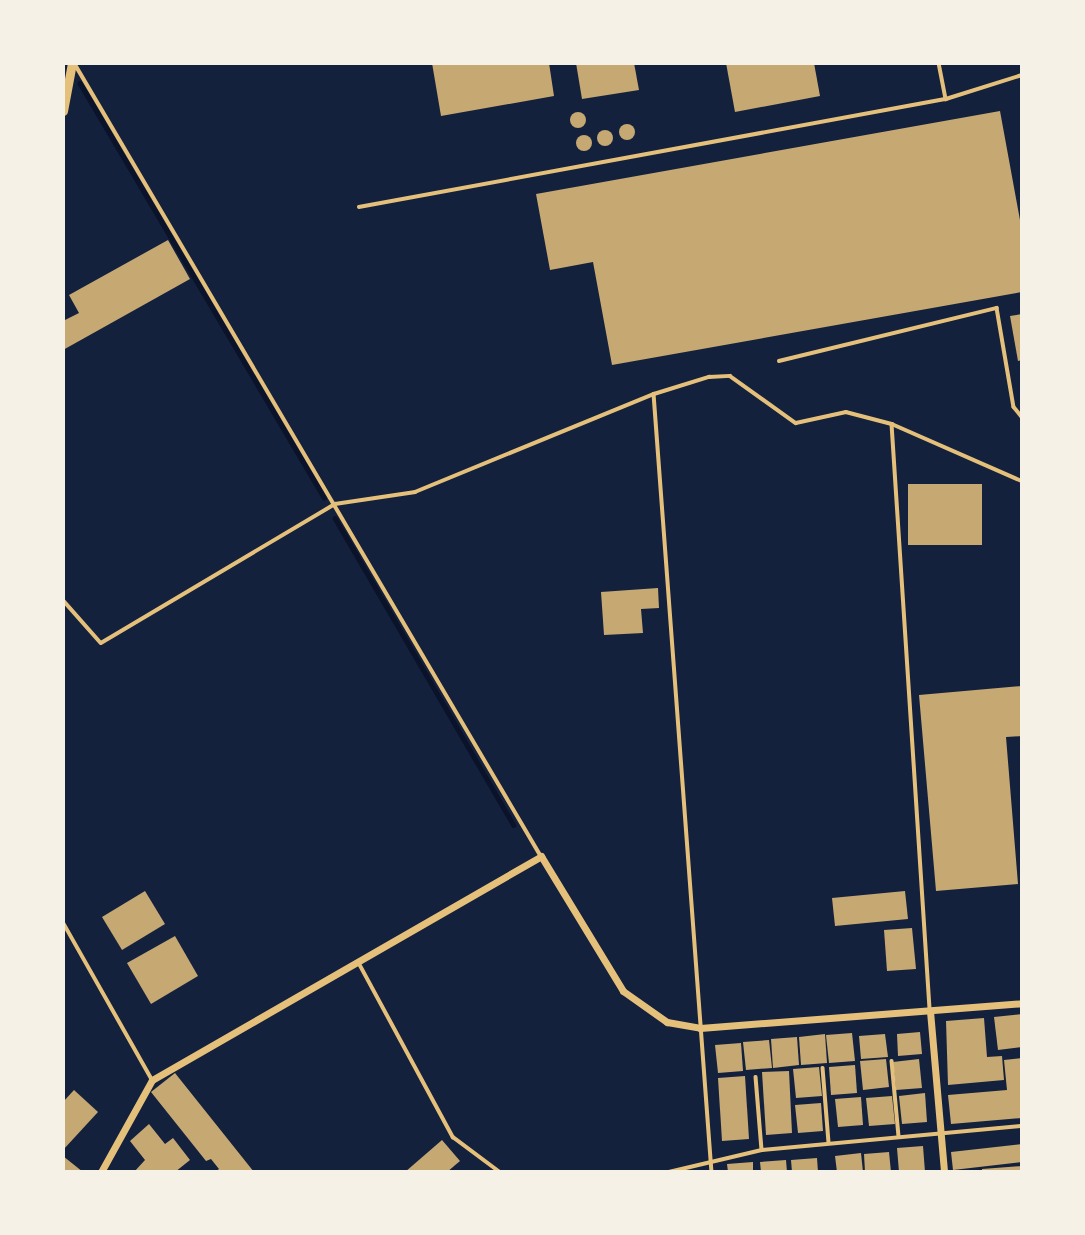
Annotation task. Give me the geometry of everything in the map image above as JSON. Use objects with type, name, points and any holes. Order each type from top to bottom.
[{"type":"street","points":[[63,111],[73,63]]},
{"type":"street","points":[[101,1172],[152,1080],[541,856],[623,991],[649,1014],[700,1028],[1022,1003]]},
{"type":"street","points":[[930,1011],[944,1172]]},
{"type":"lane","points":[[73,63],[541,856]]},
{"type":"lane","points":[[939,63],[946,99]]},
{"type":"lane","points":[[359,207],[946,99],[1022,75]]},
{"type":"lane","points":[[779,360],[997,308],[1014,407],[1022,417]]},
{"type":"lane","points":[[63,600],[101,643],[335,504],[415,492],[654,394],[709,377],[730,376],[796,423],[846,412],[892,424],[1022,481]]},
{"type":"lane","points":[[654,394],[712,1172]]},
{"type":"lane","points":[[892,424],[930,1011]]},
{"type":"lane","points":[[63,922],[152,1080]]},
{"type":"lane","points":[[359,963],[453,1137],[500,1172]]},
{"type":"lane","points":[[892,1061],[899,1137]]},
{"type":"lane","points":[[823,1068],[829,1143]]},
{"type":"lane","points":[[756,1077],[762,1150]]},
{"type":"lane","points":[[669,1172],[710,1160],[762,1150],[1022,1126]]},
{"type":"building","points":[[432,63],[549,63],[554,96],[441,116]]},
{"type":"building","points":[[576,63],[634,63],[639,90],[582,99]]},
{"type":"building","points":[[726,63],[814,63],[820,96],[735,112]]},
{"type":"building","points":[[1000,111],[1022,231],[1022,292],[612,365],[593,262],[550,270],[536,194]]},
{"type":"building","points":[[578,112],[586,120],[578,128],[570,120]]},
{"type":"building","points":[[627,124],[635,132],[627,140],[619,132]]},
{"type":"building","points":[[605,130],[613,138],[605,146],[597,138]]},
{"type":"building","points":[[584,135],[592,143],[584,151],[576,143]]},
{"type":"building","points":[[168,240],[190,279],[63,350],[63,321],[79,313],[69,295]]},
{"type":"building","points":[[1022,314],[1022,360],[1018,361],[1010,316]]},
{"type":"building","points":[[908,484],[982,484],[982,545],[908,545]]},
{"type":"building","points":[[658,588],[659,608],[641,609],[643,633],[604,635],[601,592]]},
{"type":"building","points":[[1022,686],[1022,736],[1006,737],[1018,884],[936,891],[919,695]]},
{"type":"building","points":[[145,891],[165,924],[122,950],[102,917]]},
{"type":"building","points":[[905,891],[908,919],[835,926],[832,898]]},
{"type":"building","points":[[912,928],[916,969],[887,971],[884,930]]},
{"type":"building","points":[[175,936],[198,976],[151,1004],[127,963]]},
{"type":"building","points":[[1022,1014],[1022,1047],[998,1050],[994,1017]]},
{"type":"building","points":[[984,1018],[987,1057],[1002,1056],[1004,1080],[948,1085],[946,1021]]},
{"type":"building","points":[[920,1032],[922,1054],[898,1056],[897,1034]]},
{"type":"building","points":[[852,1033],[855,1061],[829,1063],[826,1035]]},
{"type":"building","points":[[825,1034],[827,1063],[801,1065],[799,1037]]},
{"type":"building","points":[[885,1034],[888,1057],[861,1059],[859,1036]]},
{"type":"building","points":[[797,1037],[799,1065],[773,1068],[771,1039]]},
{"type":"building","points":[[769,1040],[772,1068],[746,1070],[743,1042]]},
{"type":"building","points":[[741,1043],[743,1071],[718,1073],[715,1045]]},
{"type":"building","points":[[1022,1058],[1022,1118],[951,1124],[948,1095],[1007,1090],[1004,1060]]},
{"type":"building","points":[[886,1059],[889,1087],[863,1090],[860,1061]]},
{"type":"building","points":[[919,1059],[922,1088],[896,1090],[893,1062]]},
{"type":"building","points":[[855,1065],[857,1093],[831,1095],[829,1067]]},
{"type":"building","points":[[819,1067],[822,1096],[796,1098],[793,1069]]},
{"type":"building","points":[[789,1071],[792,1133],[766,1135],[762,1072]]},
{"type":"building","points":[[175,1073],[254,1172],[215,1172],[219,1169],[211,1159],[206,1161],[151,1092]]},
{"type":"building","points":[[745,1076],[749,1139],[722,1141],[718,1078]]},
{"type":"building","points":[[74,1090],[98,1112],[63,1150],[63,1102]]},
{"type":"building","points":[[925,1093],[927,1122],[902,1124],[899,1096]]},
{"type":"building","points":[[892,1096],[895,1124],[869,1126],[866,1098]]},
{"type":"building","points":[[861,1097],[863,1125],[838,1127],[835,1099]]},
{"type":"building","points":[[821,1103],[823,1131],[798,1133],[795,1105]]},
{"type":"building","points":[[149,1124],[165,1144],[173,1138],[190,1160],[175,1172],[134,1172],[145,1160],[130,1141]]},
{"type":"building","points":[[442,1140],[460,1161],[447,1172],[405,1172]]},
{"type":"building","points":[[1022,1144],[1022,1162],[953,1170],[951,1152]]},
{"type":"building","points":[[923,1146],[925,1172],[899,1172],[897,1148]]},
{"type":"building","points":[[889,1152],[891,1172],[865,1172],[864,1154]]},
{"type":"building","points":[[861,1153],[863,1172],[837,1172],[835,1156]]},
{"type":"building","points":[[63,1156],[83,1172],[63,1172]]},
{"type":"building","points":[[817,1158],[818,1172],[792,1172],[791,1160]]},
{"type":"building","points":[[786,1160],[787,1172],[761,1172],[760,1162]]},
{"type":"building","points":[[753,1162],[753,1172],[728,1172],[727,1164]]},
{"type":"building","points":[[1022,1166],[1022,1172],[982,1172],[982,1169]]},
{"type":"waterway","points":[[80,83],[324,498]]},
{"type":"waterway","points":[[335,518],[514,825]]}]
